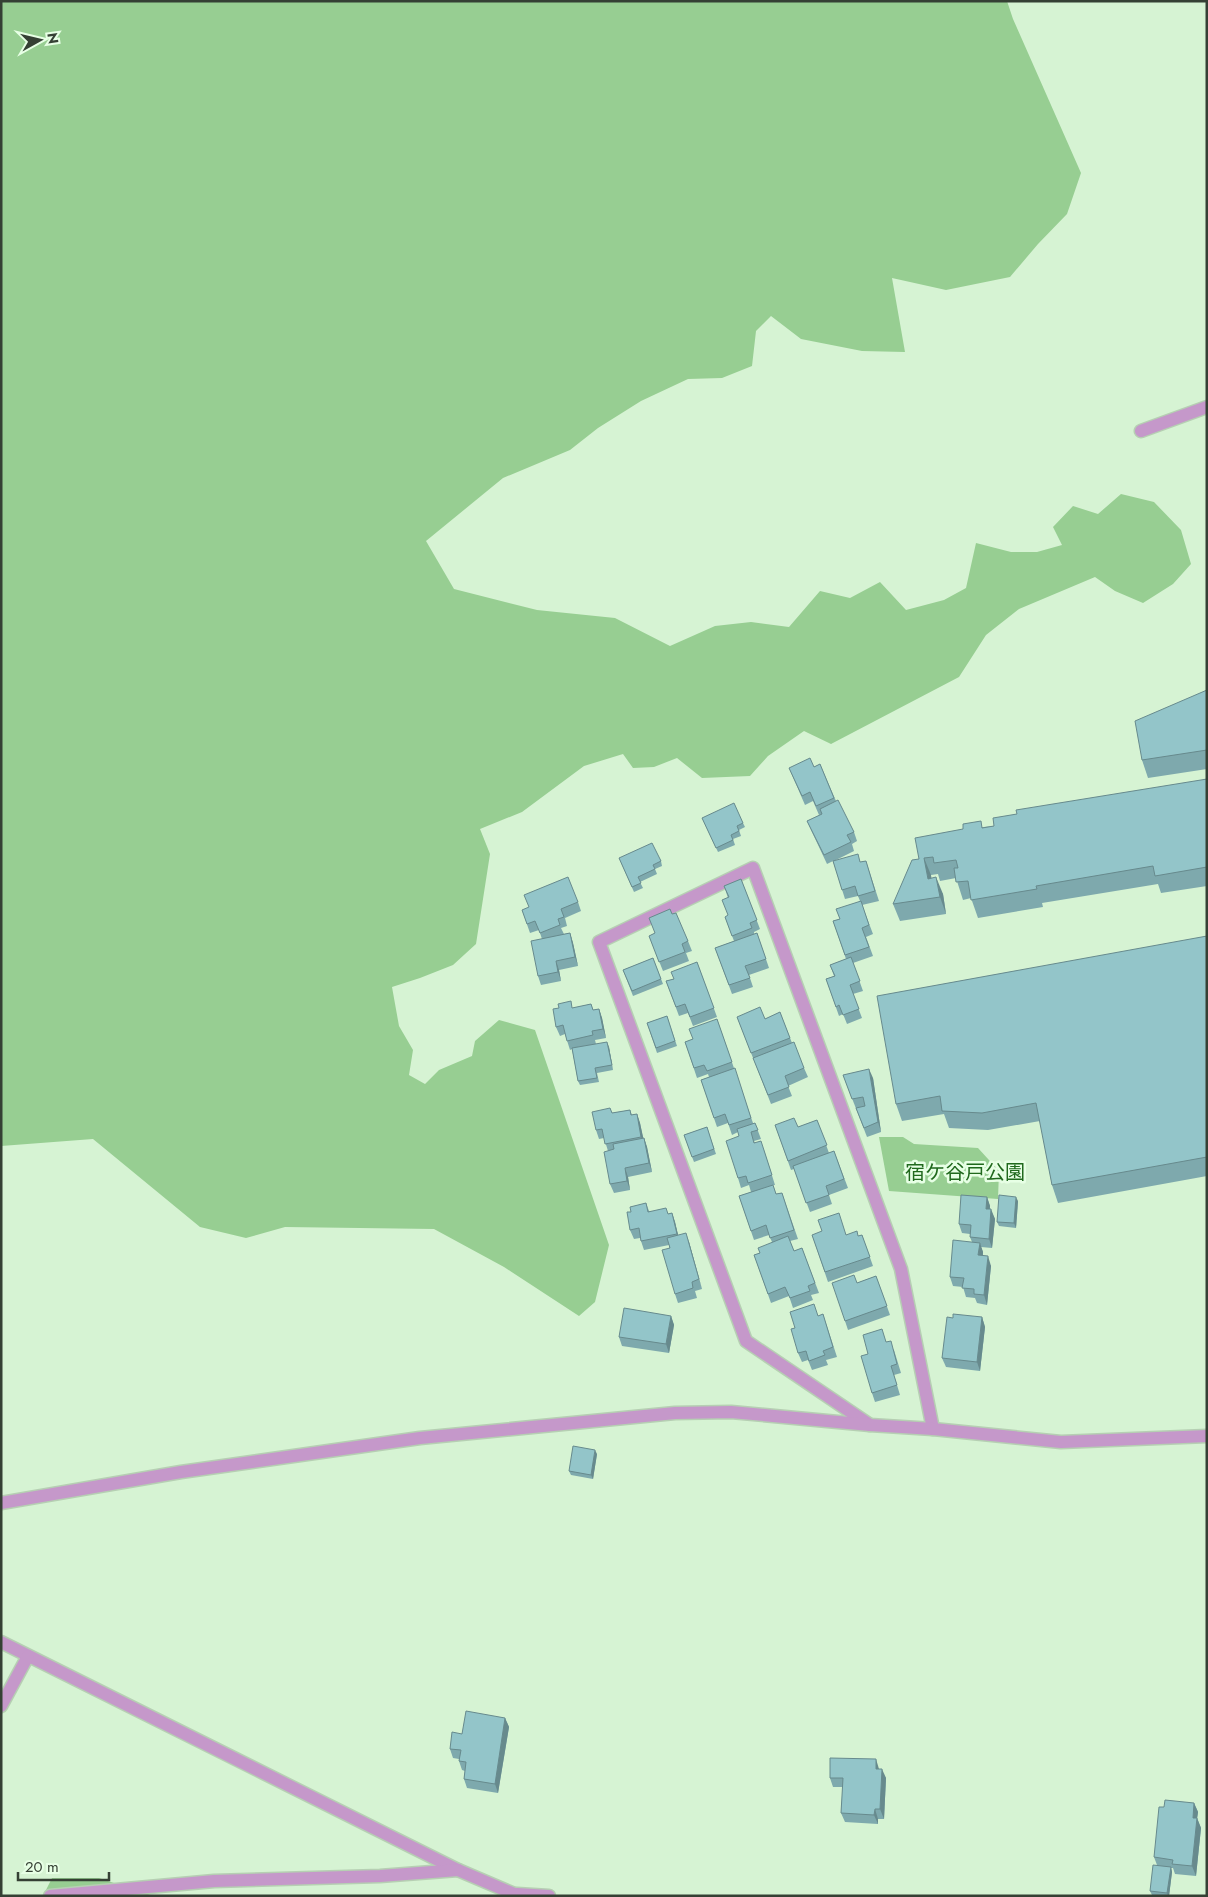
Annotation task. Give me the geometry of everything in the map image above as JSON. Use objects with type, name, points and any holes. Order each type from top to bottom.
[{"type":"street","points":[[1141,431],[1207,407]]},
{"type":"street","points":[[870,1425],[746,1341],[598,942],[753,868],[901,1269],[933,1429]]},
{"type":"street","points":[[1,1503],[181,1472],[420,1438],[676,1413],[731,1412],[1061,1442],[1207,1436]]},
{"type":"street","points":[[1,1642],[458,1870],[518,1895],[549,1896]]},
{"type":"street","points":[[1,1706],[28,1656]]},
{"type":"street","points":[[50,1896],[214,1882],[380,1876],[458,1870]]},
{"type":"green space","points":[[1,1],[1007,1],[1013,19],[1081,173],[1067,214],[1010,277],[946,290],[892,278],[905,352],[862,351],[801,339],[771,316],[756,331],[752,366],[722,378],[688,379],[641,401],[598,428],[570,450],[503,478],[426,541],[454,589],[537,610],[615,618],[670,646],[715,626],[751,622],[789,627],[820,591],[850,598],[880,582],[906,610],[944,600],[966,588],[976,543],[1011,552],[1037,552],[1062,545],[1053,527],[1073,506],[1098,514],[1121,494],[1154,502],[1181,530],[1191,564],[1173,584],[1143,603],[1115,591],[1095,577],[1019,609],[986,635],[959,677],[831,744],[804,731],[768,756],[750,776],[702,778],[677,758],[654,767],[633,768],[623,754],[584,766],[522,812],[480,829],[490,854],[476,944],[453,965],[392,987],[399,1026],[413,1050],[409,1075],[425,1084],[439,1070],[472,1056],[475,1041],[499,1020],[535,1030],[609,1245],[595,1302],[579,1316],[504,1267],[434,1229],[285,1227],[246,1238],[200,1227],[93,1139],[1,1146]]},
{"type":"green space","name":"宿ケ谷戸公園","points":[[879,1137],[903,1137],[914,1144],[978,1148],[999,1171],[998,1199],[889,1191]]},
{"type":"green space","points":[[52,1878],[99,1878],[153,1896],[43,1896]]},
{"type":"building","points":[[1207,690],[1207,750],[1142,760],[1135,721]]},
{"type":"building","points":[[810,758],[814,767],[820,764],[834,798],[816,806],[810,792],[802,796],[789,768]]},
{"type":"building","points":[[1207,779],[1207,867],[1155,876],[1153,866],[1036,886],[1037,889],[971,900],[968,881],[956,882],[954,868],[958,868],[956,860],[934,863],[933,857],[924,858],[928,879],[936,877],[940,897],[893,904],[912,860],[919,859],[915,838],[963,829],[963,824],[981,821],[982,828],[994,826],[993,818],[1017,814],[1016,810]]},
{"type":"building","points":[[838,800],[854,832],[847,835],[851,842],[824,855],[807,821],[822,814],[820,809]]},
{"type":"building","points":[[734,803],[743,823],[737,826],[739,831],[731,835],[733,840],[716,848],[702,818]]},
{"type":"building","points":[[652,843],[661,861],[653,865],[655,869],[638,877],[641,883],[632,887],[619,858]]},
{"type":"building","points":[[858,854],[860,862],[866,861],[875,891],[858,896],[855,886],[842,890],[833,861]]},
{"type":"building","points":[[568,877],[578,902],[561,909],[564,917],[558,919],[560,925],[540,933],[535,921],[527,924],[522,910],[529,907],[524,895]]},
{"type":"building","points":[[741,879],[757,920],[750,923],[752,928],[732,936],[725,917],[728,915],[722,900],[729,897],[724,886]]},
{"type":"building","points":[[861,901],[869,925],[862,928],[869,947],[845,955],[833,921],[840,919],[836,909]]},
{"type":"building","points":[[670,909],[672,914],[676,913],[688,941],[682,944],[685,952],[659,962],[649,936],[655,933],[649,918]]},
{"type":"building","points":[[570,933],[575,957],[556,961],[558,972],[538,976],[531,941]]},
{"type":"building","points":[[757,933],[766,959],[745,966],[750,978],[729,985],[715,948]]},
{"type":"building","points":[[1207,936],[1207,1157],[1052,1185],[1036,1103],[982,1113],[942,1111],[940,1096],[896,1104],[877,996]]},
{"type":"building","points":[[851,957],[860,981],[850,985],[859,1009],[843,1015],[839,1005],[836,1007],[826,979],[835,976],[830,965]]},
{"type":"building","points":[[653,958],[661,979],[632,991],[623,970]]},
{"type":"building","points":[[697,962],[714,1008],[690,1017],[685,1004],[676,1007],[666,981],[674,979],[671,972]]},
{"type":"building","points":[[571,1001],[572,1008],[591,1004],[593,1010],[599,1009],[603,1029],[592,1031],[593,1035],[567,1041],[563,1025],[556,1027],[553,1009],[559,1008],[558,1004]]},
{"type":"building","points":[[760,1007],[765,1019],[780,1012],[790,1038],[751,1053],[737,1017]]},
{"type":"building","points":[[667,1016],[675,1041],[656,1048],[647,1023]]},
{"type":"building","points":[[717,1019],[732,1062],[707,1071],[704,1065],[694,1068],[685,1042],[693,1039],[689,1029]]},
{"type":"building","points":[[607,1042],[612,1065],[595,1068],[597,1078],[578,1081],[572,1048]]},
{"type":"building","points":[[794,1042],[804,1068],[785,1076],[789,1087],[768,1095],[753,1058]]},
{"type":"building","points":[[735,1068],[751,1118],[729,1125],[725,1114],[714,1118],[701,1080]]},
{"type":"building","points":[[869,1069],[878,1122],[864,1128],[856,1108],[865,1106],[863,1097],[852,1099],[843,1075]]},
{"type":"building","points":[[610,1108],[612,1113],[630,1110],[631,1115],[637,1114],[641,1137],[605,1144],[602,1129],[596,1130],[592,1112]]},
{"type":"building","points":[[794,1118],[798,1127],[817,1120],[827,1145],[788,1161],[775,1125]]},
{"type":"building","points":[[755,1123],[758,1130],[751,1132],[754,1143],[761,1141],[772,1175],[748,1183],[746,1176],[738,1178],[726,1141],[739,1136],[737,1129]]},
{"type":"building","points":[[707,1127],[714,1149],[692,1157],[684,1135]]},
{"type":"building","points":[[644,1138],[649,1163],[625,1168],[627,1181],[610,1184],[604,1152],[614,1149],[613,1144]]},
{"type":"building","points":[[834,1151],[844,1179],[826,1186],[829,1195],[806,1203],[793,1166]]},
{"type":"building","points":[[773,1185],[776,1194],[782,1193],[794,1230],[770,1238],[766,1225],[751,1231],[739,1196]]},
{"type":"building","points":[[961,1195],[987,1197],[986,1209],[991,1209],[989,1239],[970,1237],[971,1225],[959,1224]]},
{"type":"building","points":[[999,1195],[1016,1197],[1014,1223],[997,1222]]},
{"type":"building","points":[[646,1203],[648,1212],[666,1208],[668,1214],[672,1213],[677,1234],[641,1241],[639,1228],[630,1230],[627,1212],[631,1212],[630,1207]]},
{"type":"building","points":[[839,1213],[846,1235],[857,1231],[858,1236],[862,1235],[870,1257],[825,1272],[812,1235],[822,1231],[818,1220]]},
{"type":"building","points":[[686,1233],[699,1279],[692,1282],[693,1288],[675,1294],[662,1250],[670,1248],[667,1238]]},
{"type":"building","points":[[788,1236],[794,1251],[802,1248],[815,1283],[808,1286],[810,1291],[790,1298],[785,1287],[768,1294],[754,1255],[760,1253],[758,1248]]},
{"type":"building","points":[[953,1240],[980,1243],[978,1255],[988,1256],[984,1295],[974,1294],[974,1289],[962,1288],[964,1278],[950,1277]]},
{"type":"building","points":[[854,1275],[857,1283],[876,1276],[887,1306],[845,1321],[832,1283]]},
{"type":"building","points":[[814,1304],[818,1316],[823,1314],[833,1347],[823,1351],[825,1355],[809,1361],[806,1351],[798,1353],[791,1329],[795,1328],[790,1312]]},
{"type":"building","points":[[624,1308],[671,1316],[666,1344],[619,1337]]},
{"type":"building","points":[[953,1314],[982,1317],[977,1362],[942,1358],[947,1317],[953,1318]]},
{"type":"building","points":[[882,1329],[886,1342],[891,1341],[897,1364],[891,1366],[897,1385],[872,1393],[861,1356],[868,1354],[863,1335]]},
{"type":"building","points":[[573,1446],[595,1450],[591,1475],[569,1471]]},
{"type":"building","points":[[466,1711],[505,1718],[495,1784],[464,1779],[466,1762],[459,1761],[461,1750],[450,1749],[452,1732],[462,1734]]},
{"type":"building","points":[[830,1758],[876,1759],[876,1769],[882,1769],[880,1809],[875,1809],[874,1815],[841,1813],[843,1778],[830,1778]]},
{"type":"building","points":[[1165,1800],[1194,1803],[1193,1818],[1197,1818],[1192,1866],[1172,1864],[1173,1860],[1154,1857],[1159,1807],[1164,1807]]},
{"type":"building","points":[[1153,1865],[1171,1867],[1167,1893],[1150,1891]]}]
